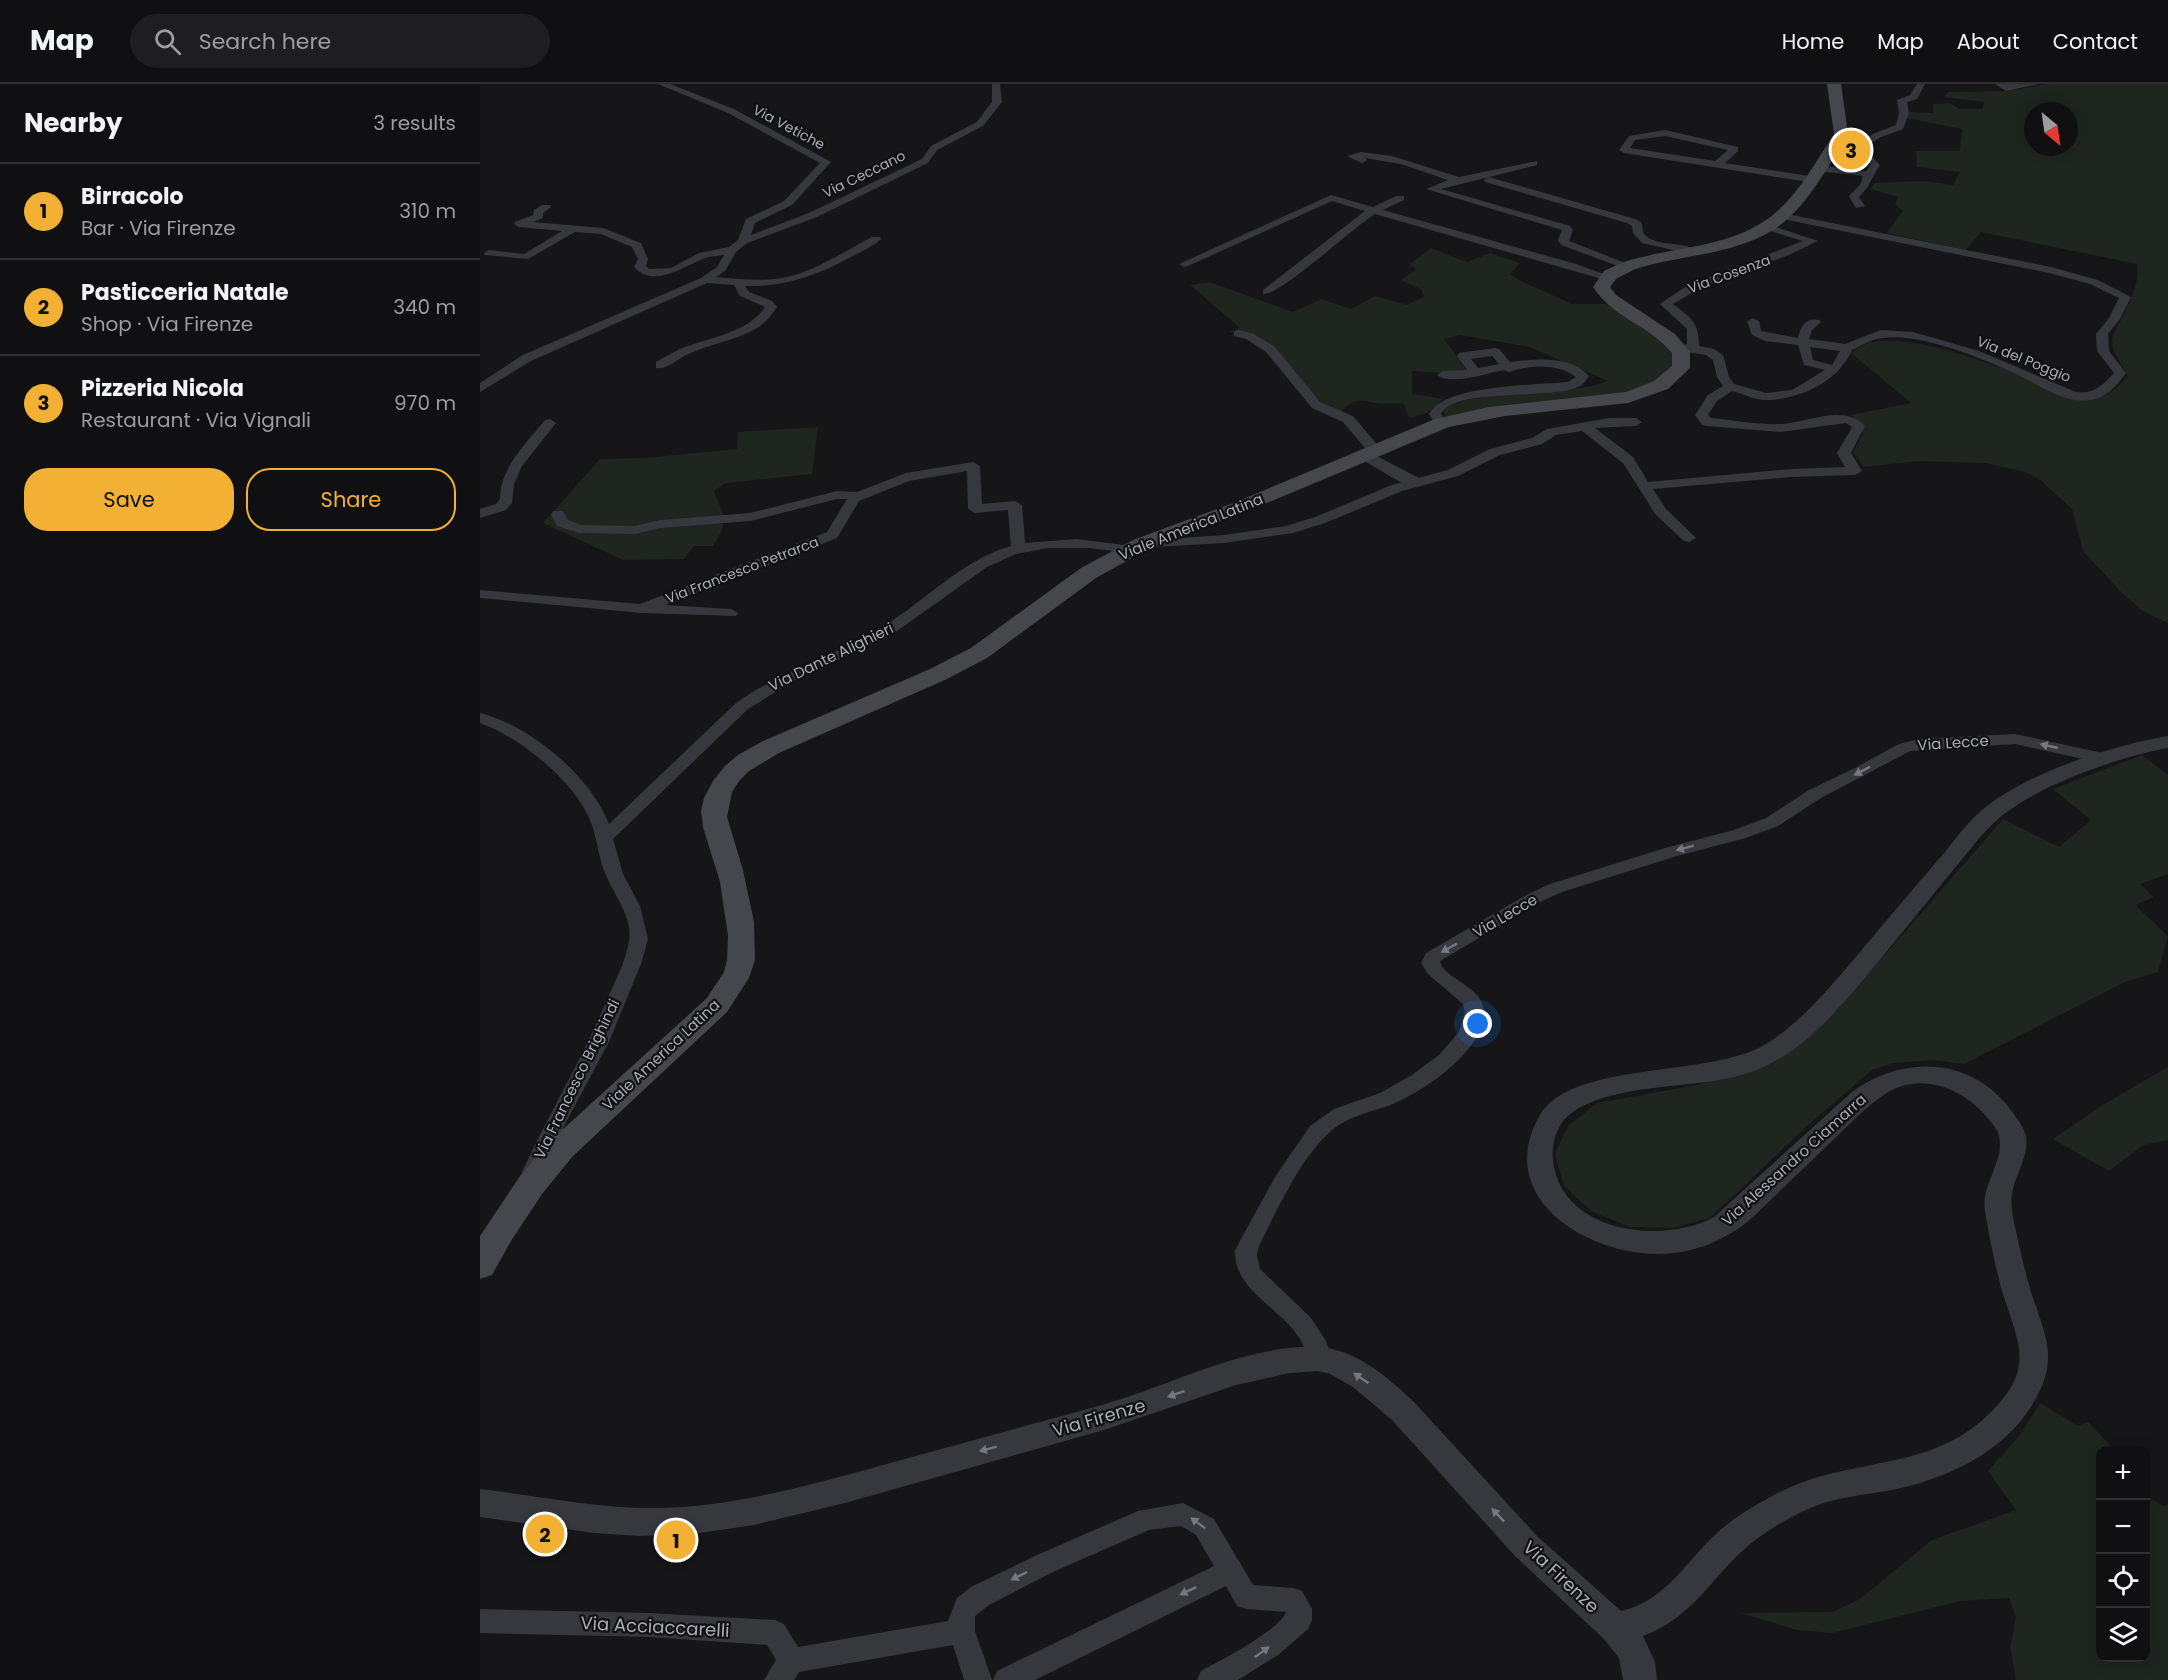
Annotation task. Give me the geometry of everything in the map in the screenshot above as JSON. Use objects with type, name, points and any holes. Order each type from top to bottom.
[{"type":"main road","points":[[1687,348],[1621,308],[1604,295],[1601,287],[1606,277],[1627,266],[1746,236],[1774,221],[1841,134],[1834,84]]},
{"type":"main road","name":"Viale America Latina","points":[[481,1264],[499,1232],[531,1185],[561,1149],[717,1005],[734,983],[741,962],[739,916],[728,863],[714,818],[716,801],[722,786],[734,771],[753,756],[976,656],[1004,638],[1068,588],[1135,547],[1243,506],[1441,424],[1483,413],[1606,401],[1638,394],[1661,385],[1677,373],[1687,348]]},
{"type":"street","name":"Via Vetiche","points":[[662,84],[731,111],[826,162],[788,202],[750,222],[743,241],[732,250],[721,269],[705,280]]},
{"type":"street","name":"Via Ceccano","points":[[743,241],[813,215],[925,161],[934,148],[980,124],[997,102],[996,84]]},
{"type":"street","points":[[1824,159],[1866,143],[1900,126],[1904,113],[1902,100],[1914,96],[1921,84]]},
{"type":"street","points":[[1999,84],[2006,88],[2035,84]]},
{"type":"street","points":[[1717,165],[1735,148],[1665,133],[1632,138],[1624,150],[1717,165],[1866,157]]},
{"type":"street","points":[[1860,206],[1854,196],[1865,186],[1875,165],[1866,157],[1864,151],[1866,143]]},
{"type":"street","points":[[1362,160],[1352,156],[1360,153],[1388,158],[1458,180]]},
{"type":"street","points":[[1824,159],[1869,174]]},
{"type":"street","points":[[1534,163],[1458,180],[1431,189],[1566,228],[1568,230],[1563,240],[1565,243],[1627,266]]},
{"type":"street","points":[[1489,180],[1631,221],[1637,224],[1641,238],[1649,242],[1675,245],[1691,251]]},
{"type":"street","points":[[1184,264],[1331,198],[1488,241],[1606,277]]},
{"type":"street","points":[[1267,292],[1284,281],[1371,210],[1400,198]]},
{"type":"street","points":[[546,207],[538,212],[539,216],[519,224],[603,231],[637,245],[643,259],[640,267],[646,272],[673,271],[703,255],[732,250]]},
{"type":"street","name":"Via Cosenza","points":[[1687,348],[1691,326],[1666,304],[1675,296],[1715,277],[1795,251],[1813,241],[1774,221]]},
{"type":"street","name":"Via del Poggio","points":[[1774,221],[2051,270],[2094,282],[2125,297],[2114,319],[2102,334],[2103,351],[2120,373],[2104,392],[2086,398],[2055,390],[1991,360],[1912,337],[1880,334],[1847,348]]},
{"type":"street","points":[[489,253],[524,257],[531,255],[574,228]]},
{"type":"street","points":[[480,388],[527,358],[705,280],[738,282],[790,279],[818,268],[876,239]]},
{"type":"street","points":[[660,365],[679,354],[751,326],[769,313],[771,307],[768,303],[744,294],[738,282]]},
{"type":"street","points":[[1687,348],[1710,352],[1719,358],[1723,377],[1730,387],[1756,395],[1786,396],[1806,388],[1834,369],[1840,364],[1847,348],[1760,335],[1754,330],[1753,321]]},
{"type":"street","points":[[1815,322],[1806,328],[1803,342],[1808,362],[1834,369]]},
{"type":"street","points":[[1238,334],[1257,339],[1270,348],[1316,405],[1348,419],[1370,453],[1413,482]]},
{"type":"street","points":[[1475,373],[1463,356],[1495,351],[1509,368]]},
{"type":"street","points":[[1441,424],[1435,414],[1439,406],[1452,401],[1484,395],[1570,386],[1578,383],[1583,376],[1557,363],[1457,376],[1443,375]]},
{"type":"street","points":[[1644,486],[1791,473],[1855,471],[1844,453],[1859,426],[1849,420],[1781,428],[1707,422],[1701,415],[1706,404],[1730,387]]},
{"type":"street","name":"Via Dante Alighieri","points":[[604,838],[742,706],[759,693],[783,679],[833,659],[878,637],[980,566],[1018,549],[1051,544],[1102,543],[1135,547],[1288,530],[1320,520],[1413,482],[1453,473],[1495,452],[1537,441],[1552,432],[1583,425],[1636,422]]},
{"type":"street","points":[[480,514],[501,507],[507,500],[507,484],[516,465],[550,423]]},
{"type":"street","points":[[1583,425],[1628,460],[1661,512],[1689,538]]},
{"type":"street","points":[[558,514],[562,523],[579,529],[635,530],[660,524],[750,517],[847,493],[853,495],[854,498],[906,477],[973,466],[975,509],[1015,505],[1018,549]]},
{"type":"street","name":"Via Francesco Petrarca","points":[[480,594],[642,609],[832,535],[854,498]]},
{"type":"street","points":[[642,609],[731,613]]},
{"type":"street","name":"Via Francesco Brighindi","points":[[480,718],[495,723],[533,745],[584,792],[599,821],[614,874],[631,906],[638,928],[637,950],[599,1042],[534,1167],[531,1185]]},
{"type":"street","name":"Via Lecce","points":[[1320,1359],[1318,1347],[1287,1308],[1254,1280],[1249,1271],[1245,1252],[1266,1211],[1311,1140],[1325,1123],[1397,1094],[1445,1060],[1461,1044],[1475,1020],[1475,1008],[1467,996],[1434,972],[1430,963],[1433,957],[1534,898],[1572,883],[1671,852],[1740,834],[1772,822],[1815,794],[1905,747],[1918,744],[2015,739],[2106,759]]},
{"type":"street","name":"Via Alessandro Ciamarra","points":[[1617,1628],[1650,1619],[1665,1610],[1678,1599],[1726,1544],[1777,1508],[1813,1492],[1920,1469],[1972,1446],[2011,1412],[2032,1377],[2035,1350],[2015,1285],[1996,1198],[2010,1166],[2012,1132],[1990,1101],[1958,1081],[1924,1074],[1895,1077],[1864,1094],[1722,1226],[1691,1239],[1653,1243],[1628,1240],[1588,1226],[1570,1216],[1555,1201],[1545,1185],[1541,1167],[1542,1135],[1548,1120],[1571,1100],[1593,1091],[1618,1085],[1715,1073],[1758,1060],[1809,1024],[1858,973],[1928,885],[1991,812],[2029,790],[2106,759],[2145,745],[2168,742]]},
{"type":"street","name":"Via Firenze","points":[[480,1503],[617,1522],[664,1522],[760,1510],[834,1492],[1126,1411],[1247,1369],[1282,1361],[1320,1359],[1335,1363],[1352,1372],[1388,1396],[1526,1546],[1617,1628]]},
{"type":"street","points":[[978,1680],[962,1631],[961,1618],[966,1606],[980,1596],[1046,1563],[1147,1519],[1183,1514],[1205,1527],[1246,1597],[1293,1600],[1299,1609],[1299,1620],[1256,1657],[1211,1680]]},
{"type":"street","points":[[1006,1680],[1231,1571]]},
{"type":"street","name":"Via Acciaccarelli","points":[[480,1621],[649,1625],[775,1633],[784,1670]]},
{"type":"street","points":[[1617,1628],[1631,1647],[1638,1662],[1640,1680]]},
{"type":"street","points":[[784,1670],[962,1631]]},
{"type":"shaded area","points":[[2047,84],[2168,84],[2168,623],[2143,611],[2123,594],[2083,551],[2072,509],[2039,479],[2025,472],[1986,463],[1919,461],[1863,467],[1853,452],[1863,434],[1863,426],[1851,415],[1911,403],[1851,353],[1866,344],[1901,341],[1946,350],[1990,364],[2062,395],[2077,399],[2097,399],[2113,390],[2128,377],[2115,354],[2112,339],[2133,294],[2137,279],[2137,264],[1981,232],[1966,250],[1887,233],[1903,211],[1895,204],[1898,197],[1871,189],[1874,183],[1924,181],[1953,185],[1960,172],[1917,167],[1916,151],[1960,151],[1962,129],[1907,118],[1909,112],[1933,113],[1933,104],[1950,103],[1959,109],[1983,109],[1984,102],[1944,97],[1949,92],[2007,91]]},
{"type":"shaded area","points":[[1431,248],[1467,262],[1490,253],[1520,263],[1510,274],[1521,281],[1572,304],[1606,304],[1647,328],[1677,351],[1675,367],[1660,380],[1614,396],[1446,419],[1443,410],[1454,404],[1485,396],[1576,389],[1608,381],[1530,347],[1460,335],[1444,339],[1467,371],[1457,374],[1412,371],[1412,394],[1443,399],[1427,413],[1409,418],[1404,404],[1360,400],[1352,402],[1340,413],[1315,398],[1247,333],[1228,332],[1240,328],[1190,285],[1210,282],[1293,312],[1321,299],[1351,309],[1375,296],[1407,305],[1424,297],[1421,289],[1401,280],[1417,269],[1409,265]]},
{"type":"shaded area","points":[[818,427],[812,474],[726,483],[714,491],[723,513],[722,530],[713,546],[694,546],[684,559],[623,560],[543,523],[600,459],[645,458],[737,449],[738,432]]},
{"type":"shaded area","points":[[2142,755],[2168,775],[2168,874],[2140,884],[2154,897],[2135,905],[2168,936],[2158,972],[2125,982],[1964,1064],[1933,1060],[1893,1063],[1872,1070],[1809,1124],[1710,1218],[1672,1228],[1630,1227],[1591,1211],[1564,1186],[1555,1154],[1568,1126],[1597,1103],[1697,1085],[1775,1062],[1803,1042],[1864,979],[2003,819],[2059,847],[2091,820],[2053,789]]},
{"type":"shaded area","points":[[2168,1067],[2168,1140],[2143,1145],[2109,1171],[2053,1139],[2104,1104]]},
{"type":"shaded area","points":[[2040,1403],[2078,1426],[2088,1422],[2111,1446],[2096,1446],[2096,1662],[2150,1662],[2150,1498],[2163,1506],[2168,1505],[2168,1680],[2016,1680],[2010,1647],[2016,1618],[2009,1598],[1960,1601],[1832,1633],[1797,1630],[1741,1613],[1833,1612],[1860,1599],[1932,1540],[2016,1510],[1988,1471],[2020,1435]]},
{"type":"place","name":"Pizzeria Nicola","points":[[1851,150]]},
{"type":"place","name":"Pasticceria Natale","points":[[545,1534]]},
{"type":"place","name":"Birracolo","points":[[676,1540]]}]
